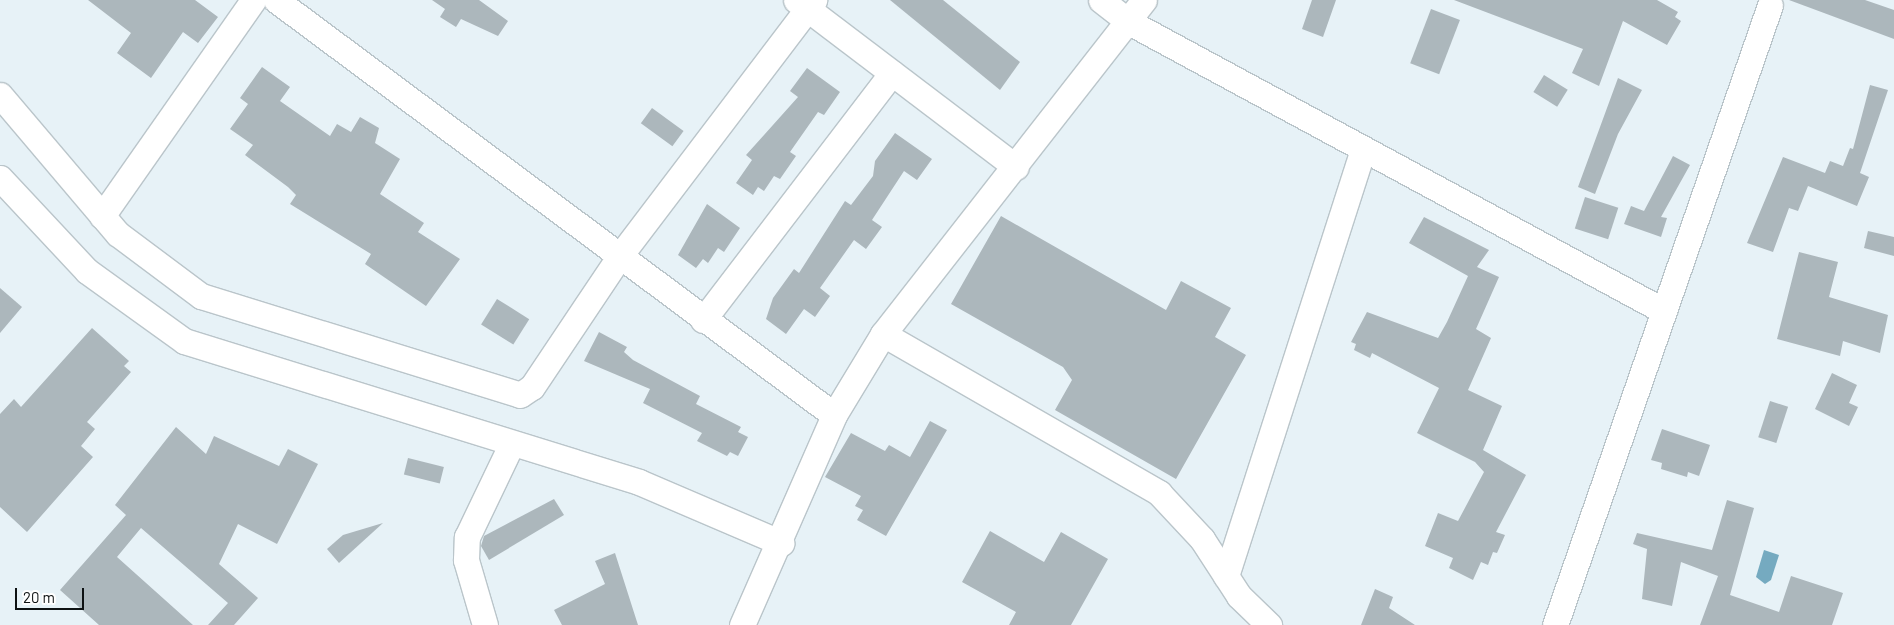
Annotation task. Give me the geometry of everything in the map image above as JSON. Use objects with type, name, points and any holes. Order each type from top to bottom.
[{"type":"street","points":[[102,216],[253,0]]},
{"type":"street","points":[[276,0],[703,320],[834,415]]},
{"type":"street","points":[[1101,0],[1129,22],[1664,310]]},
{"type":"street","points":[[742,625],[781,543],[834,415],[883,334],[1016,167],[1144,0]]},
{"type":"street","points":[[1555,625],[1768,2]]},
{"type":"street","points":[[0,95],[118,234],[201,296],[510,395],[532,387],[620,257],[806,3],[892,73],[1016,167]]},
{"type":"street","points":[[703,320],[892,73]]},
{"type":"street","points":[[1226,576],[1362,149]]},
{"type":"street","points":[[0,178],[87,271],[184,341],[639,482],[781,543]]},
{"type":"street","points":[[883,334],[1159,493],[1182,515],[1239,596],[1269,625]]},
{"type":"street","points":[[485,625],[466,560],[467,537],[512,443]]},
{"type":"water","points":[[1764,550],[1779,555],[1771,580],[1765,584],[1756,577]]},
{"type":"building","points":[[88,0],[195,0],[218,17],[198,43],[183,32],[151,78],[117,53],[131,33]]},
{"type":"building","points":[[432,0],[479,0],[508,21],[498,36],[461,19],[456,27],[440,17],[445,9]]},
{"type":"building","points":[[890,0],[943,0],[1020,62],[1000,90]]},
{"type":"building","points":[[1312,0],[1336,0],[1323,37],[1302,29]]},
{"type":"building","points":[[1454,0],[1657,0],[1678,12],[1675,17],[1681,21],[1667,45],[1623,21],[1599,86],[1572,73],[1583,49]]},
{"type":"building","points":[[1789,0],[1865,0],[1894,10],[1894,39]]},
{"type":"building","points":[[1431,9],[1460,20],[1439,74],[1410,63]]},
{"type":"building","points":[[262,67],[290,87],[280,101],[330,136],[337,124],[351,132],[360,117],[379,128],[375,143],[400,159],[380,194],[424,223],[418,232],[460,259],[426,306],[365,264],[371,254],[290,204],[296,195],[245,155],[253,145],[230,129],[248,104],[240,98]]},
{"type":"building","points":[[807,68],[840,92],[824,115],[818,112],[790,152],[796,156],[780,179],[774,176],[764,191],[758,187],[753,195],[736,183],[752,160],[746,155],[798,97],[790,91]]},
{"type":"building","points":[[1544,75],[1568,90],[1557,107],[1533,92]]},
{"type":"building","points":[[1618,78],[1642,90],[1618,134],[1595,194],[1578,187]]},
{"type":"building","points":[[1870,85],[1888,90],[1860,173],[1869,177],[1857,206],[1808,186],[1798,211],[1789,208],[1773,252],[1747,243],[1783,157],[1825,173],[1830,161],[1843,166],[1850,148],[1853,149]]},
{"type":"building","points":[[652,108],[684,131],[672,146],[641,123]]},
{"type":"building","points":[[895,133],[932,159],[917,180],[904,171],[872,220],[882,227],[866,249],[854,240],[820,288],[830,296],[815,317],[804,309],[786,334],[766,319],[773,298],[794,269],[799,273],[845,201],[851,205],[873,176],[875,161]]},
{"type":"building","points":[[1673,156],[1690,165],[1661,217],[1667,218],[1661,237],[1624,224],[1631,206],[1644,211]]},
{"type":"building","points":[[1585,197],[1618,208],[1608,239],[1575,228]]},
{"type":"building","points":[[707,204],[740,228],[724,252],[718,248],[708,263],[703,259],[696,268],[678,255]]},
{"type":"building","points":[[1001,216],[1166,310],[1181,281],[1231,308],[1215,337],[1246,355],[1176,479],[1055,410],[1072,380],[1063,367],[951,304]]},
{"type":"building","points":[[1424,217],[1489,250],[1477,267],[1499,277],[1476,329],[1491,338],[1468,390],[1502,406],[1483,450],[1526,475],[1496,532],[1505,535],[1497,553],[1493,552],[1488,565],[1481,562],[1473,580],[1449,568],[1453,558],[1425,546],[1438,513],[1458,521],[1484,472],[1475,462],[1417,433],[1439,388],[1372,353],[1370,358],[1354,350],[1356,344],[1351,342],[1367,312],[1438,338],[1468,276],[1409,243]]},
{"type":"building","points":[[1868,231],[1894,237],[1894,256],[1864,248]]},
{"type":"building","points":[[1799,252],[1838,262],[1829,297],[1888,315],[1880,353],[1843,341],[1840,356],[1777,339]]},
{"type":"building","points":[[0,288],[22,307],[0,333]]},
{"type":"building","points":[[497,299],[529,319],[513,345],[481,324]]},
{"type":"building","points":[[92,328],[129,361],[124,366],[131,372],[87,422],[95,429],[81,446],[93,457],[27,532],[0,507],[0,414],[14,399],[21,407]]},
{"type":"building","points":[[599,332],[627,347],[624,352],[633,360],[700,396],[696,404],[741,427],[738,432],[748,437],[738,456],[730,452],[727,456],[697,441],[702,433],[643,403],[650,389],[584,361]]},
{"type":"building","points":[[1832,373],[1857,385],[1849,403],[1858,407],[1849,426],[1815,409]]},
{"type":"building","points":[[1770,401],[1788,407],[1776,443],[1758,437]]},
{"type":"building","points":[[930,421],[947,430],[886,536],[857,520],[863,510],[855,506],[861,496],[825,477],[851,433],[885,451],[889,445],[910,457]]},
{"type":"building","points":[[176,427],[206,454],[214,436],[279,466],[288,449],[318,464],[277,544],[238,524],[219,564],[258,598],[234,625],[208,625],[228,603],[141,528],[117,557],[193,625],[99,625],[60,590],[126,515],[115,505]]},
{"type":"building","points":[[1662,429],[1710,445],[1699,476],[1688,472],[1687,477],[1661,469],[1662,463],[1651,460]]},
{"type":"building","points":[[408,458],[444,467],[440,483],[404,474]]},
{"type":"building","points":[[554,499],[564,515],[489,560],[481,546],[484,536]]},
{"type":"building","points":[[1727,500],[1754,508],[1730,595],[1779,612],[1791,576],[1843,593],[1832,625],[1700,625],[1718,576],[1681,562],[1672,606],[1642,599],[1647,549],[1633,544],[1637,533],[1712,550]]},
{"type":"building","points":[[383,523],[339,563],[327,549],[343,535]]},
{"type":"building","points":[[990,531],[1044,562],[1061,532],[1108,559],[1071,625],[1009,625],[1016,612],[962,582]]},
{"type":"building","points":[[615,553],[638,625],[562,625],[554,610],[605,584],[595,561]]},
{"type":"building","points":[[1375,589],[1393,597],[1389,608],[1415,625],[1361,625]]}]
